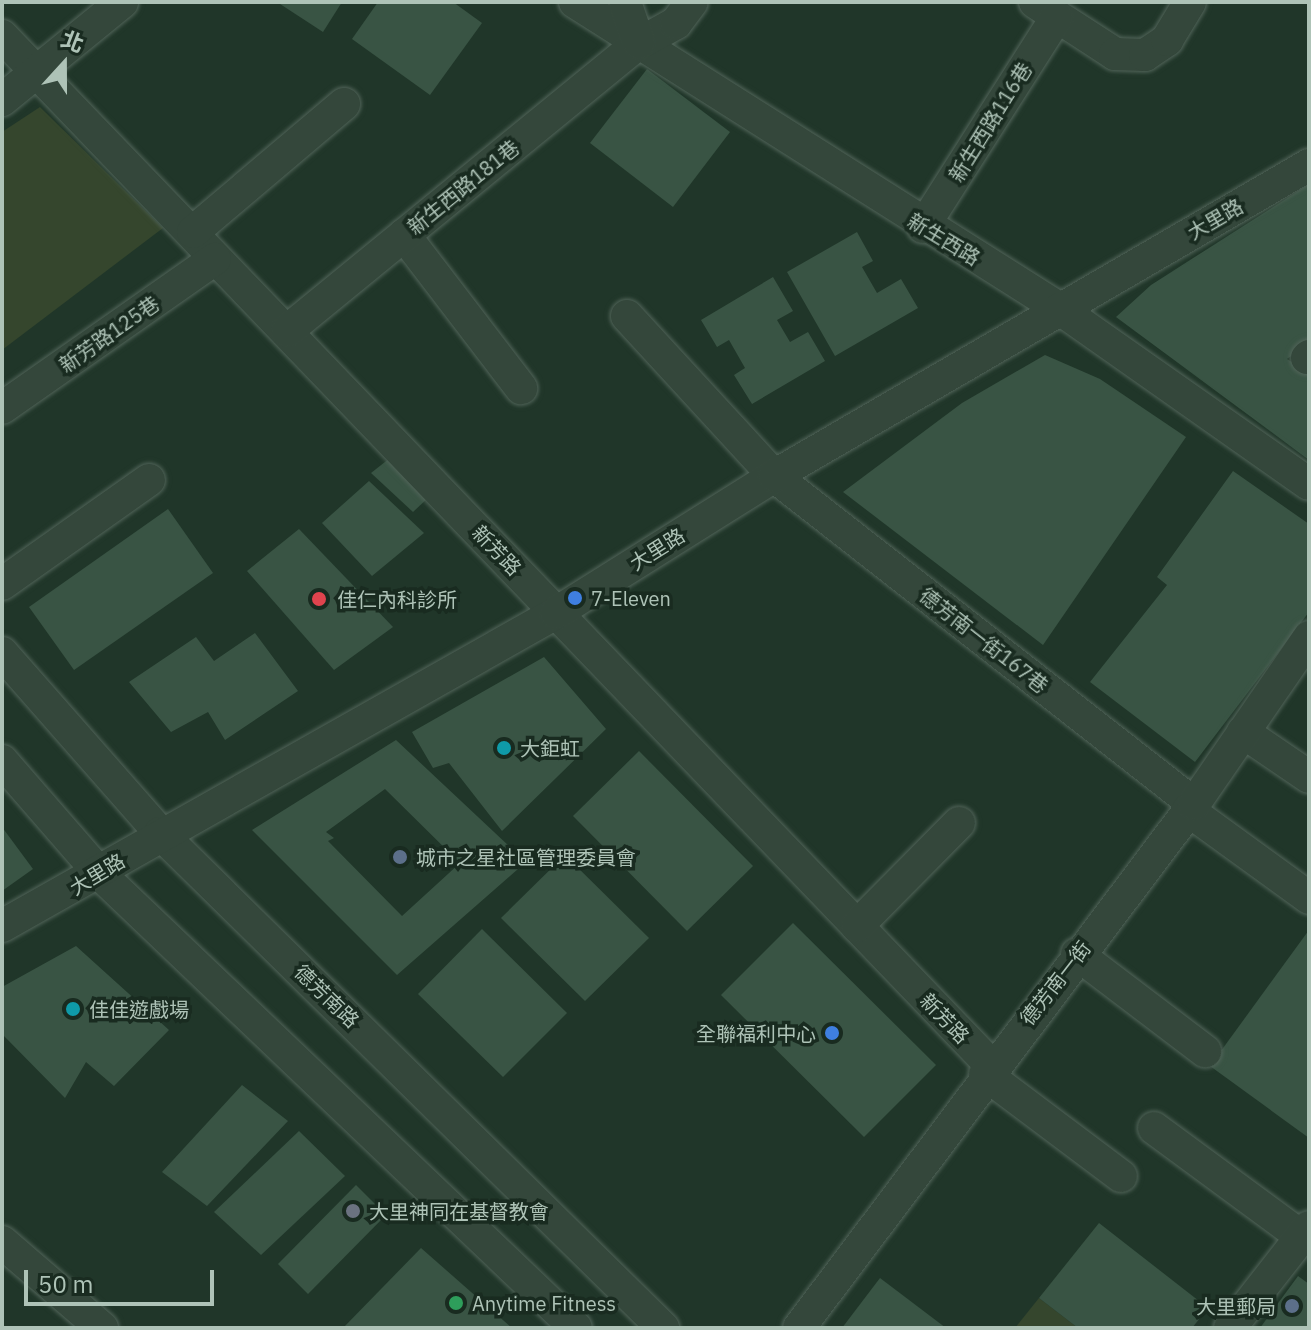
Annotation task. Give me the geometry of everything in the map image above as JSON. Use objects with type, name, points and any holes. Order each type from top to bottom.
[{"type":"street","points":[[2,100],[122,2]]},
{"type":"street","name":"新生西路","points":[[575,2],[923,227],[1060,309],[1309,484]]},
{"type":"street","points":[[625,2],[641,43]]},
{"type":"street","name":"新生西路181巷","points":[[287,331],[641,43],[676,23],[692,2]]},
{"type":"street","points":[[1046,9],[1115,54],[1145,55],[1167,40],[1190,2]]},
{"type":"street","name":"新生西路116巷","points":[[923,227],[1046,9]]},
{"type":"street","name":"新芳路","points":[[2,36],[857,926],[988,1070],[1121,1176]]},
{"type":"street","points":[[193,232],[344,104]]},
{"type":"street","name":"大里路","points":[[2,926],[101,875],[160,833],[556,613],[774,476],[1309,165]]},
{"type":"street","points":[[404,235],[521,388]]},
{"type":"street","name":"新芳路125巷","points":[[2,408],[215,259]]},
{"type":"street","name":"德芳南一街167巷","points":[[627,316],[774,476],[1309,898]]},
{"type":"street","points":[[2,584],[149,480]]},
{"type":"street","name":"德芳南一街","points":[[799,1328],[988,1070],[1191,807],[1309,637]]},
{"type":"street","name":"德芳南路","points":[[2,653],[160,833],[663,1328]]},
{"type":"street","points":[[1243,732],[1309,777]]},
{"type":"street","points":[[2,761],[101,875],[576,1328]]},
{"type":"street","points":[[857,926],[959,823]]},
{"type":"street","points":[[1077,954],[1205,1051]]},
{"type":"street","points":[[1154,1128],[1306,1232],[1230,1328]]},
{"type":"street","points":[[2,1242],[102,1328]]},
{"type":"green space","points":[[40,107],[163,228],[2,350],[2,132]]},
{"type":"green space","points":[[1039,1298],[1078,1328],[1015,1328]]},
{"type":"building","points":[[277,2],[342,2],[323,32]]},
{"type":"building","points":[[378,2],[453,2],[482,23],[430,95],[352,39]]},
{"type":"building","points":[[647,69],[730,132],[673,207],[590,143]]},
{"type":"building","points":[[1309,184],[1309,343],[1287,359],[1302,368],[1309,364],[1309,460],[1116,317],[1151,285]]},
{"type":"building","points":[[857,232],[873,261],[862,267],[877,293],[901,279],[918,308],[835,356],[787,272]]},
{"type":"building","points":[[773,277],[793,311],[777,320],[790,342],[808,332],[825,361],[752,404],[734,375],[745,368],[729,340],[717,347],[701,320]]},
{"type":"building","points":[[1045,355],[1100,379],[1186,437],[1043,645],[843,492],[962,403]]},
{"type":"building","points":[[390,458],[430,496],[413,512],[371,473]]},
{"type":"building","points":[[1233,471],[1309,524],[1309,612],[1195,762],[1090,682],[1167,585],[1157,577]]},
{"type":"building","points":[[369,481],[424,533],[372,576],[322,523]]},
{"type":"building","points":[[168,509],[213,573],[74,670],[29,607]]},
{"type":"building","name":"佳仁內科診所","points":[[299,529],[393,627],[334,670],[247,571]]},
{"type":"building","points":[[255,633],[298,691],[225,740],[208,712],[171,732],[129,682],[196,637],[214,661]]},
{"type":"building","name":"大鉅虹","points":[[544,657],[606,729],[502,831],[449,763],[433,768],[412,732]]},
{"type":"building","points":[[396,740],[526,862],[397,975],[252,830]],"holes":[[[385,789],[460,863],[402,916],[328,841],[334,838],[326,832]]]},
{"type":"building","points":[[639,751],[753,866],[687,931],[573,816]]},
{"type":"building","points":[[2,827],[33,869],[2,891]]},
{"type":"building","points":[[565,855],[649,938],[585,1001],[501,918]]},
{"type":"building","name":"全聯福利中心","points":[[793,923],[936,1065],[864,1137],[721,995]]},
{"type":"building","points":[[482,929],[567,1013],[503,1077],[418,994]]},
{"type":"building","points":[[1309,930],[1309,1138],[1210,1066]]},
{"type":"building","name":"佳佳遊戲場","points":[[76,946],[169,1030],[114,1086],[86,1062],[65,1098],[2,1034],[2,987]]},
{"type":"building","points":[[242,1085],[288,1121],[207,1206],[162,1172]]},
{"type":"building","points":[[299,1131],[345,1176],[261,1255],[214,1212]]},
{"type":"building","points":[[356,1185],[386,1215],[308,1294],[278,1264]]},
{"type":"building","points":[[1099,1223],[1208,1308],[1192,1328],[1078,1328],[1039,1298]]},
{"type":"building","points":[[421,1248],[512,1328],[343,1328]]},
{"type":"building","name":"大里郵局","points":[[1298,1276],[1309,1284],[1309,1328],[1260,1328]]},
{"type":"building","points":[[880,1278],[946,1328],[842,1328]]},
{"type":"place","name":"7-Eleven","points":[[575,598]]},
{"type":"place","name":"佳仁內科診所","points":[[319,599]]},
{"type":"place","name":"大鉅虹","points":[[504,748]]},
{"type":"place","name":"城市之星社區管理委員會","points":[[400,857]]},
{"type":"place","name":"佳佳遊戲場","points":[[73,1009]]},
{"type":"place","name":"全聯福利中心","points":[[832,1033]]},
{"type":"place","name":"大里神同在基督教會","points":[[353,1211]]},
{"type":"place","name":"Anytime Fitness","points":[[456,1303]]},
{"type":"place","name":"大里郵局","points":[[1292,1306]]}]
